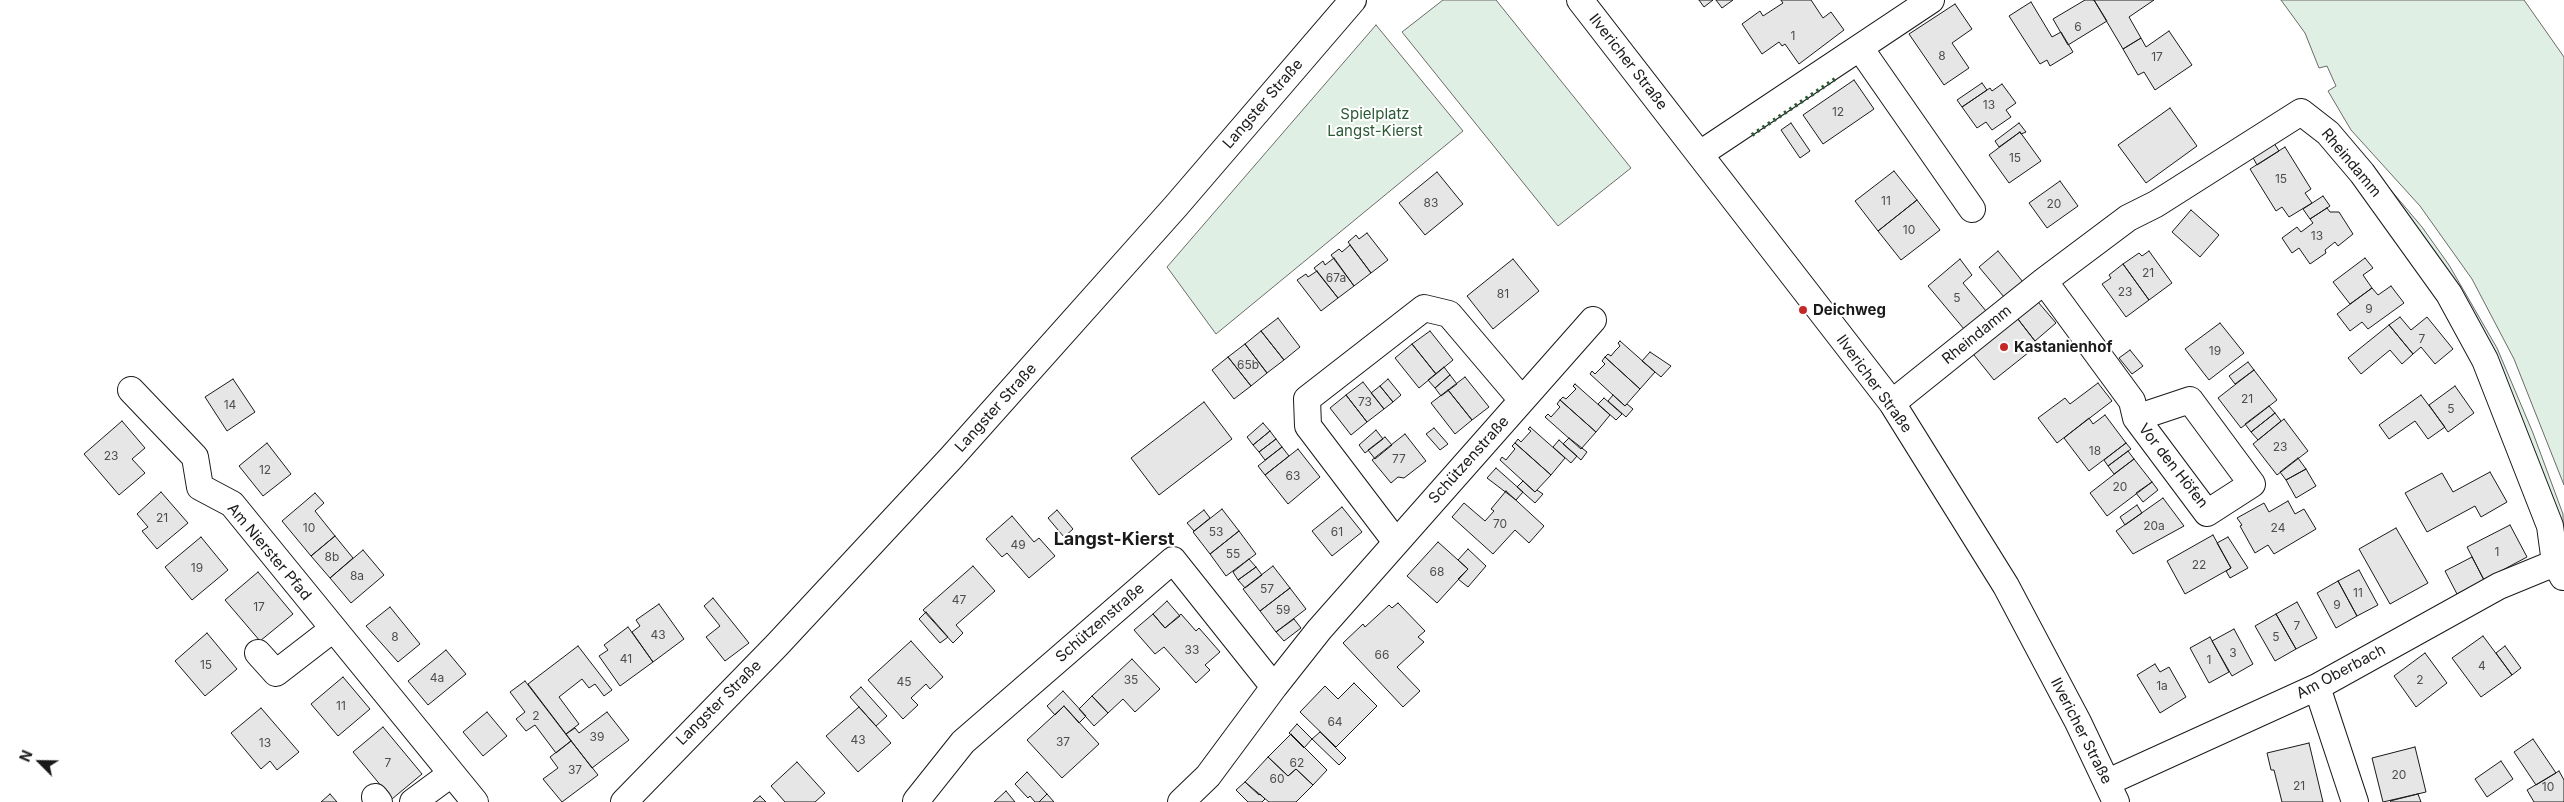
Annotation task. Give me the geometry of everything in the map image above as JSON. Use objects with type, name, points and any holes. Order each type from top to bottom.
[{"type":"street","name":"Langster Straße","points":[[624,802],[777,645],[950,458],[1176,206],[1353,0]]},
{"type":"street","name":"Ilvericher Straße","points":[[1580,0],[1892,403],[2006,586],[2112,792]]},
{"type":"street","points":[[1700,154],[1931,0]]},
{"type":"street","points":[[1860,48],[1972,209]]},
{"type":"street","name":"Rheindamm","points":[[1892,403],[2044,281],[2128,218],[2156,204],[2301,112],[2328,133],[2362,173],[2448,294],[2485,360],[2550,526],[2560,571]]},
{"type":"street","name":"Vor den Höfen","points":[[2044,281],[2132,401],[2136,418],[2207,513],[2252,484],[2190,400],[2136,418]]},
{"type":"street","points":[[1396,542],[1308,426],[1307,399],[1424,308],[1450,314],[1522,400]]},
{"type":"street","name":"Schützenstraße","points":[[1181,802],[1208,776],[1319,630],[1593,320]]},
{"type":"street","name":"Am Nierster Pfad","points":[[131,390],[195,456],[200,487],[232,504],[475,802]]},
{"type":"street","name":"Schützenstraße","points":[[916,801],[963,742],[1172,560],[1274,687]]},
{"type":"street","name":"Am Oberbach","points":[[2112,792],[2317,687],[2499,586],[2560,571]]},
{"type":"street","points":[[258,653],[276,673],[333,628]]},
{"type":"street","points":[[2317,687],[2355,802]]},
{"type":"street","points":[[413,802],[451,774]]},
{"type":"green space","points":[[1443,0],[1496,0],[1631,168],[1558,226],[1402,32]]},
{"type":"green space","points":[[2281,0],[2524,0],[2564,57],[2564,485],[2514,359],[2472,279],[2420,206],[2351,130],[2328,91],[2336,86],[2327,66],[2319,68],[2305,33]]},
{"type":"green space","name":"Spielplatz Langst-Kierst","points":[[1376,25],[1463,131],[1216,334],[1167,267]]},
{"type":"green space","points":[[2367,162],[2422,227],[2449,265],[2497,348],[2533,433],[2563,514],[2564,554],[2497,376]]},
{"type":"building","points":[[1699,0],[1713,0],[1704,7]]},
{"type":"building","points":[[1716,0],[1733,0],[1722,8]]},
{"type":"building","points":[[1781,0],[1811,0],[1823,18],[1831,12],[1844,30],[1799,64],[1785,44],[1782,46],[1779,42],[1762,54],[1742,24],[1760,11],[1763,16],[1783,3]]},
{"type":"building","points":[[2085,0],[2094,0],[2107,21],[2068,45],[2053,19]]},
{"type":"building","points":[[2094,0],[2154,0],[2129,17],[2141,38],[2123,49]]},
{"type":"building","points":[[2031,2],[2052,37],[2061,32],[2073,52],[2050,66],[2047,60],[2040,64],[2009,16]]},
{"type":"building","points":[[1955,4],[1972,29],[1952,43],[1969,68],[1944,85],[1909,34]]},
{"type":"building","points":[[2169,31],[2192,65],[2155,90],[2144,72],[2138,75],[2123,49],[2141,38],[2146,47]]},
{"type":"building","points":[[1854,80],[1874,109],[1823,144],[1803,115]]},
{"type":"building","points":[[1982,83],[1987,90],[1962,107],[1957,100]]},
{"type":"building","points":[[2002,84],[2016,103],[2006,110],[2011,117],[1992,130],[1986,122],[1977,128],[1962,107],[1990,88],[1992,91]]},
{"type":"building","points":[[2170,108],[2197,146],[2146,183],[2118,145]]},
{"type":"building","points":[[1791,123],[1810,151],[1800,158],[1781,130]]},
{"type":"building","points":[[2019,123],[2026,132],[2021,134],[2020,132],[1999,147],[1995,141]]},
{"type":"building","points":[[2020,132],[2041,161],[2009,183],[1989,155]]},
{"type":"building","points":[[2272,140],[2279,151],[2257,165],[2251,154]]},
{"type":"building","points":[[2285,147],[2311,189],[2305,193],[2312,203],[2289,217],[2282,207],[2276,211],[2250,169]]},
{"type":"building","points":[[1894,171],[1917,200],[1878,231],[1855,201]]},
{"type":"building","points":[[1437,172],[1463,204],[1425,235],[1399,203]]},
{"type":"building","points":[[2060,181],[2078,206],[2047,228],[2029,203]]},
{"type":"building","points":[[2323,196],[2330,206],[2310,219],[2303,209]]},
{"type":"building","points":[[1917,200],[1940,230],[1901,260],[1878,231]]},
{"type":"building","points":[[2327,208],[2330,212],[2339,212],[2353,234],[2338,246],[2335,242],[2325,250],[2326,253],[2310,264],[2299,248],[2292,253],[2282,238],[2297,227],[2301,232],[2313,223],[2310,219]]},
{"type":"building","points":[[2191,210],[2219,235],[2200,257],[2172,232]]},
{"type":"building","points":[[1367,233],[1388,260],[1371,273],[1348,242],[1356,235],[1359,239]]},
{"type":"building","points":[[1350,245],[1371,273],[1354,286],[1331,255],[1339,249],[1342,252]]},
{"type":"building","points":[[1998,251],[2023,282],[2004,297],[1979,267]]},
{"type":"building","points":[[2149,251],[2172,283],[2149,300],[2123,264],[2139,253],[2142,256]]},
{"type":"building","points":[[1334,258],[1354,286],[1338,298],[1314,268],[1323,261],[1325,265]]},
{"type":"building","points":[[2365,258],[2373,268],[2363,275],[2372,288],[2350,304],[2333,282]]},
{"type":"building","points":[[1513,259],[1539,291],[1493,329],[1467,296]]},
{"type":"building","points":[[1960,259],[1972,275],[1963,283],[1986,311],[1964,329],[1928,286]]},
{"type":"building","points":[[2123,264],[2149,300],[2126,317],[2102,284],[2111,278],[2109,275]]},
{"type":"building","points":[[1317,271],[1338,298],[1321,311],[1297,280],[1306,274],[1308,277]]},
{"type":"building","points":[[2391,286],[2404,303],[2368,329],[2362,322],[2350,331],[2337,314],[2372,288],[2378,295]]},
{"type":"building","points":[[2038,302],[2056,323],[2035,341],[2014,314]]},
{"type":"building","name":"Kastanienhof","points":[[2014,314],[2038,345],[1994,380],[1970,350]]},
{"type":"building","points":[[2400,317],[2411,330],[2427,317],[2453,349],[2435,364],[2421,347],[2413,354],[2389,325]]},
{"type":"building","points":[[1278,318],[1300,347],[1284,360],[1261,331]]},
{"type":"building","points":[[2220,323],[2244,353],[2209,380],[2185,349]]},
{"type":"building","points":[[2389,325],[2413,354],[2402,364],[2390,350],[2361,374],[2348,358]]},
{"type":"building","points":[[1261,331],[1284,360],[1267,373],[1245,344]]},
{"type":"building","points":[[1430,331],[1453,360],[1436,374],[1412,344]]},
{"type":"building","points":[[1620,341],[1655,372],[1640,389],[1605,357],[1608,354],[1611,356],[1620,346],[1618,343]]},
{"type":"building","points":[[1245,344],[1267,373],[1251,386],[1228,357]]},
{"type":"building","points":[[1412,344],[1436,374],[1419,388],[1395,358]]},
{"type":"building","points":[[2130,350],[2143,366],[2132,374],[2119,358]]},
{"type":"building","points":[[1650,352],[1671,366],[1661,377],[1642,361]]},
{"type":"building","points":[[1228,357],[1251,386],[1234,399],[1212,370]]},
{"type":"building","points":[[1605,357],[1640,389],[1625,406],[1590,374],[1592,371],[1595,374],[1605,364],[1602,361]]},
{"type":"building","points":[[2248,362],[2254,370],[2235,384],[2229,376]]},
{"type":"building","points":[[1444,367],[1450,375],[1435,388],[1428,380]]},
{"type":"building","points":[[2254,370],[2277,400],[2241,428],[2218,398]]},
{"type":"building","points":[[1450,375],[1457,384],[1441,396],[1435,388]]},
{"type":"building","points":[[1465,377],[1489,407],[1472,420],[1448,390]]},
{"type":"building","points":[[233,379],[255,412],[227,431],[205,397]]},
{"type":"building","points":[[1388,379],[1401,395],[1393,402],[1380,386]]},
{"type":"building","points":[[1363,382],[1384,409],[1367,422],[1346,395]]},
{"type":"building","points":[[2098,383],[2112,401],[2057,443],[2038,418],[2065,398],[2070,404]]},
{"type":"building","points":[[1575,384],[1610,415],[1596,432],[1560,400],[1563,397],[1566,399],[1576,389],[1573,386]]},
{"type":"building","points":[[1380,386],[1393,402],[1384,409],[1371,393]]},
{"type":"building","points":[[2455,386],[2474,413],[2448,432],[2429,405]]},
{"type":"building","points":[[1448,390],[1472,420],[1455,434],[1431,403]]},
{"type":"building","points":[[1346,395],[1367,422],[1351,435],[1330,408]]},
{"type":"building","points":[[1613,395],[1625,406],[1627,404],[1633,409],[1626,417],[1608,401]]},
{"type":"building","points":[[2421,395],[2445,427],[2428,439],[2415,421],[2389,439],[2379,425]]},
{"type":"building","points":[[1604,398],[1622,414],[1616,420],[1598,404]]},
{"type":"building","points":[[1560,400],[1596,432],[1581,449],[1545,417],[1548,414],[1551,417],[1560,407],[1557,404]]},
{"type":"building","points":[[1204,402],[1232,439],[1159,495],[1131,458]]},
{"type":"building","points":[[2269,406],[2275,413],[2251,432],[2245,424]]},
{"type":"building","points":[[2275,413],[2281,421],[2258,440],[2251,432]]},
{"type":"building","points":[[2105,415],[2126,443],[2089,471],[2064,438],[2089,418],[2093,424]]},
{"type":"building","points":[[2284,419],[2308,451],[2277,475],[2253,444]]},
{"type":"building","points":[[122,421],[145,448],[132,459],[145,473],[119,495],[84,454]]},
{"type":"building","points":[[1263,423],[1270,431],[1253,445],[1247,437]]},
{"type":"building","points":[[1530,427],[1565,458],[1551,475],[1515,443],[1518,439],[1521,442],[1531,431],[1528,429]]},
{"type":"building","points":[[1434,428],[1448,444],[1440,450],[1426,434]]},
{"type":"building","points":[[1376,430],[1383,439],[1365,453],[1359,445]]},
{"type":"building","points":[[1270,431],[1276,439],[1259,452],[1253,445]]},
{"type":"building","points":[[1405,434],[1426,461],[1404,478],[1398,477],[1391,483],[1372,460]]},
{"type":"building","points":[[1385,437],[1392,445],[1375,459],[1368,450]]},
{"type":"building","points":[[1569,438],[1587,452],[1581,460],[1563,444]]},
{"type":"building","points":[[1276,439],[1282,447],[1265,460],[1259,452]]},
{"type":"building","points":[[1559,440],[1577,456],[1571,463],[1553,447]]},
{"type":"building","points":[[267,443],[291,474],[263,496],[239,466]]},
{"type":"building","points":[[1515,443],[1551,475],[1535,492],[1500,460],[1502,457],[1506,460],[1515,449],[1512,446]]},
{"type":"building","points":[[2126,443],[2131,449],[2108,466],[2104,460]]},
{"type":"building","points":[[1282,447],[1289,456],[1265,475],[1258,466]]},
{"type":"building","points":[[1298,449],[1320,477],[1288,504],[1265,475]]},
{"type":"building","points":[[2128,451],[2134,459],[2114,474],[2108,466]]},
{"type":"building","points":[[2298,458],[2306,469],[2286,480],[2280,472]]},
{"type":"building","points":[[2134,459],[2152,482],[2107,516],[2090,493]]},
{"type":"building","points":[[1496,468],[1523,492],[1516,500],[1487,478]]},
{"type":"building","points":[[2306,469],[2316,486],[2296,498],[2286,480]]},
{"type":"building","points":[[2490,472],[2507,502],[2481,517],[2475,506],[2427,532],[2405,493],[2442,473],[2453,492]]},
{"type":"building","points":[[1523,481],[1535,492],[1537,490],[1543,494],[1535,503],[1517,487]]},
{"type":"building","points":[[2152,482],[2158,490],[2143,502],[2136,493]]},
{"type":"building","points":[[1506,491],[1544,526],[1529,543],[1515,530],[1493,554],[1452,517],[1464,503],[1485,521],[1494,511],[1491,509]]},
{"type":"building","points":[[161,492],[188,523],[157,549],[142,531],[148,527],[137,514]]},
{"type":"building","points":[[315,493],[324,503],[315,511],[335,536],[311,556],[282,521]]},
{"type":"building","points":[[2163,498],[2184,526],[2133,554],[2116,531]]},
{"type":"building","points":[[2288,501],[2295,514],[2304,509],[2316,529],[2274,554],[2268,545],[2255,553],[2237,518],[2264,503],[2269,512]]},
{"type":"building","points":[[2137,505],[2142,513],[2125,525],[2120,517]]},
{"type":"building","points":[[1342,507],[1362,532],[1332,556],[1312,531]]},
{"type":"building","points":[[1222,509],[1239,531],[1210,554],[1193,532]]},
{"type":"building","points":[[1057,510],[1073,529],[1064,537],[1048,518]]},
{"type":"building","points":[[1204,510],[1210,518],[1194,531],[1187,523]]},
{"type":"building","points":[[1012,516],[1034,542],[1039,538],[1055,556],[1029,578],[1007,553],[1002,557],[986,539]]},
{"type":"building","points":[[2510,525],[2527,557],[2484,580],[2467,547]]},
{"type":"building","points":[[2396,528],[2428,583],[2390,604],[2359,549]]},
{"type":"building","points":[[1239,531],[1256,554],[1226,576],[1210,554]]},
{"type":"building","points":[[2213,535],[2231,568],[2185,594],[2167,561]]},
{"type":"building","points":[[335,536],[353,558],[330,578],[311,556]]},
{"type":"building","points":[[201,537],[228,570],[192,600],[165,567]]},
{"type":"building","points":[[2228,537],[2248,568],[2230,578],[2226,571],[2231,568],[2217,543]]},
{"type":"building","points":[[1438,542],[1468,569],[1437,603],[1407,576]]},
{"type":"building","points":[[1468,549],[1486,566],[1468,587],[1458,579],[1468,569],[1458,560]]},
{"type":"building","points":[[363,550],[384,575],[351,603],[330,578]]},
{"type":"building","points":[[2472,557],[2484,580],[2457,594],[2445,571]]},
{"type":"building","points":[[1249,559],[1256,567],[1238,580],[1233,572]]},
{"type":"building","points":[[973,566],[995,591],[956,625],[963,633],[953,643],[923,610]]},
{"type":"building","points":[[1273,566],[1290,588],[1260,611],[1243,589]]},
{"type":"building","points":[[1256,567],[1262,575],[1245,588],[1238,580]]},
{"type":"building","points":[[2359,570],[2378,605],[2357,616],[2338,581]]},
{"type":"building","points":[[258,572],[293,614],[260,641],[225,600]]},
{"type":"building","points":[[2338,581],[2357,616],[2336,628],[2317,593]]},
{"type":"building","points":[[1290,588],[1306,609],[1276,632],[1260,611]]},
{"type":"building","points":[[713,598],[749,643],[725,661],[706,637],[720,626],[704,606]]},
{"type":"building","points":[[1167,601],[1180,616],[1165,628],[1153,614]]},
{"type":"building","points":[[2297,602],[2317,638],[2296,649],[2276,614]]},
{"type":"building","points":[[1398,603],[1425,631],[1418,637],[1424,642],[1397,667],[1420,691],[1403,707],[1343,643],[1363,624],[1365,627],[1389,605],[1392,608]]},
{"type":"building","points":[[659,604],[684,639],[653,662],[632,632],[640,626],[636,620]]},
{"type":"building","points":[[390,607],[420,644],[398,662],[366,626]]},
{"type":"building","points":[[926,612],[948,637],[940,643],[919,619]]},
{"type":"building","points":[[1153,614],[1165,628],[1181,614],[1196,631],[1199,628],[1220,652],[1205,665],[1210,670],[1196,683],[1164,647],[1155,654],[1134,630]]},
{"type":"building","points":[[2276,614],[2296,649],[2275,661],[2255,626]]},
{"type":"building","points":[[1294,619],[1301,628],[1284,641],[1276,632]]},
{"type":"building","points":[[628,627],[653,662],[620,686],[599,656],[608,650],[604,645]]},
{"type":"building","points":[[2234,629],[2253,664],[2232,676],[2212,641]]},
{"type":"building","points":[[207,633],[237,669],[205,696],[175,661]]},
{"type":"building","points":[[2483,636],[2512,675],[2481,697],[2452,658]]},
{"type":"building","points":[[2210,637],[2229,672],[2209,683],[2190,648]]},
{"type":"building","points":[[911,641],[943,677],[930,689],[926,684],[911,698],[918,705],[903,719],[868,680]]},
{"type":"building","points":[[578,646],[612,690],[604,696],[595,684],[589,688],[582,679],[559,697],[579,724],[566,734],[528,684]]},
{"type":"building","points":[[2505,646],[2521,668],[2512,675],[2496,653]]},
{"type":"building","points":[[446,650],[466,674],[428,705],[408,681]]},
{"type":"building","points":[[2425,653],[2447,683],[2416,707],[2394,676]]},
{"type":"building","points":[[1132,659],[1160,689],[1135,712],[1123,699],[1108,713],[1092,696]]},
{"type":"building","points":[[2155,664],[2160,672],[2169,667],[2186,697],[2160,713],[2137,675]]},
{"type":"building","points":[[343,677],[370,709],[338,736],[311,704]]},
{"type":"building","points":[[525,681],[571,741],[556,753],[535,725],[526,731],[516,719],[525,712],[510,692]]},
{"type":"building","points":[[1354,683],[1377,706],[1336,747],[1300,712],[1325,686],[1338,699]]},
{"type":"building","points":[[861,687],[887,716],[876,726],[850,697]]},
{"type":"building","points":[[1063,691],[1086,716],[1079,723],[1064,706],[1055,715],[1047,706]]},
{"type":"building","points":[[1092,696],[1108,713],[1094,726],[1079,709]]},
{"type":"building","points":[[1064,706],[1099,744],[1062,778],[1027,740]]},
{"type":"building","points":[[859,707],[891,743],[858,772],[826,736]]},
{"type":"building","points":[[261,708],[299,752],[277,770],[270,761],[261,769],[231,733]]},
{"type":"building","points":[[487,712],[507,736],[483,756],[463,732]]},
{"type":"building","points":[[607,712],[629,740],[592,768],[566,734],[575,728],[579,733]]},
{"type":"building","points":[[1297,724],[1312,739],[1304,748],[1289,733]]},
{"type":"building","points":[[383,727],[422,774],[392,799],[353,752]]},
{"type":"building","points":[[1320,732],[1346,758],[1339,765],[1312,739]]},
{"type":"building","points":[[1291,734],[1327,770],[1313,785],[1296,769],[1288,776],[1268,757]]},
{"type":"building","points":[[2533,739],[2556,773],[2536,785],[2514,752]]},
{"type":"building","points":[[571,741],[598,775],[562,802],[543,779],[558,768],[550,757]]},
{"type":"building","points":[[2309,743],[2323,802],[2282,802],[2274,770],[2271,770],[2267,753]]},
{"type":"building","points":[[2415,747],[2426,792],[2383,802],[2372,758]]},
{"type":"building","points":[[1268,757],[1288,776],[1296,769],[1313,785],[1296,802],[1269,802],[1245,782]]},
{"type":"building","points":[[2501,761],[2513,779],[2487,797],[2475,779]]},
{"type":"building","points":[[797,762],[825,793],[815,802],[785,802],[771,786]]},
{"type":"building","points":[[2559,771],[2564,780],[2564,802],[2534,802],[2527,790]]},
{"type":"building","points":[[1027,772],[1047,794],[1039,802],[1035,802],[1030,796],[1028,798],[1015,784]]},
{"type":"building","points":[[1245,782],[1265,799],[1262,802],[1248,802],[1236,790]]},
{"type":"building","points":[[1006,791],[1015,802],[994,802]]},
{"type":"building","points":[[330,794],[337,802],[321,802]]},
{"type":"building","points":[[1047,794],[1054,802],[1039,802]]},
{"type":"building","points":[[2418,794],[2421,802],[2390,801]]},
{"type":"building","points":[[760,796],[766,802],[753,802]]},
{"type":"hedge","points":[[1752,135],[1835,79]]},
{"type":"place","name":"Deichweg","points":[[1803,310]]},
{"type":"place","name":"Kastanienhof","points":[[2004,347]]},
{"type":"district","name":"Langst-Kierst","points":[[1114,540]]}]
